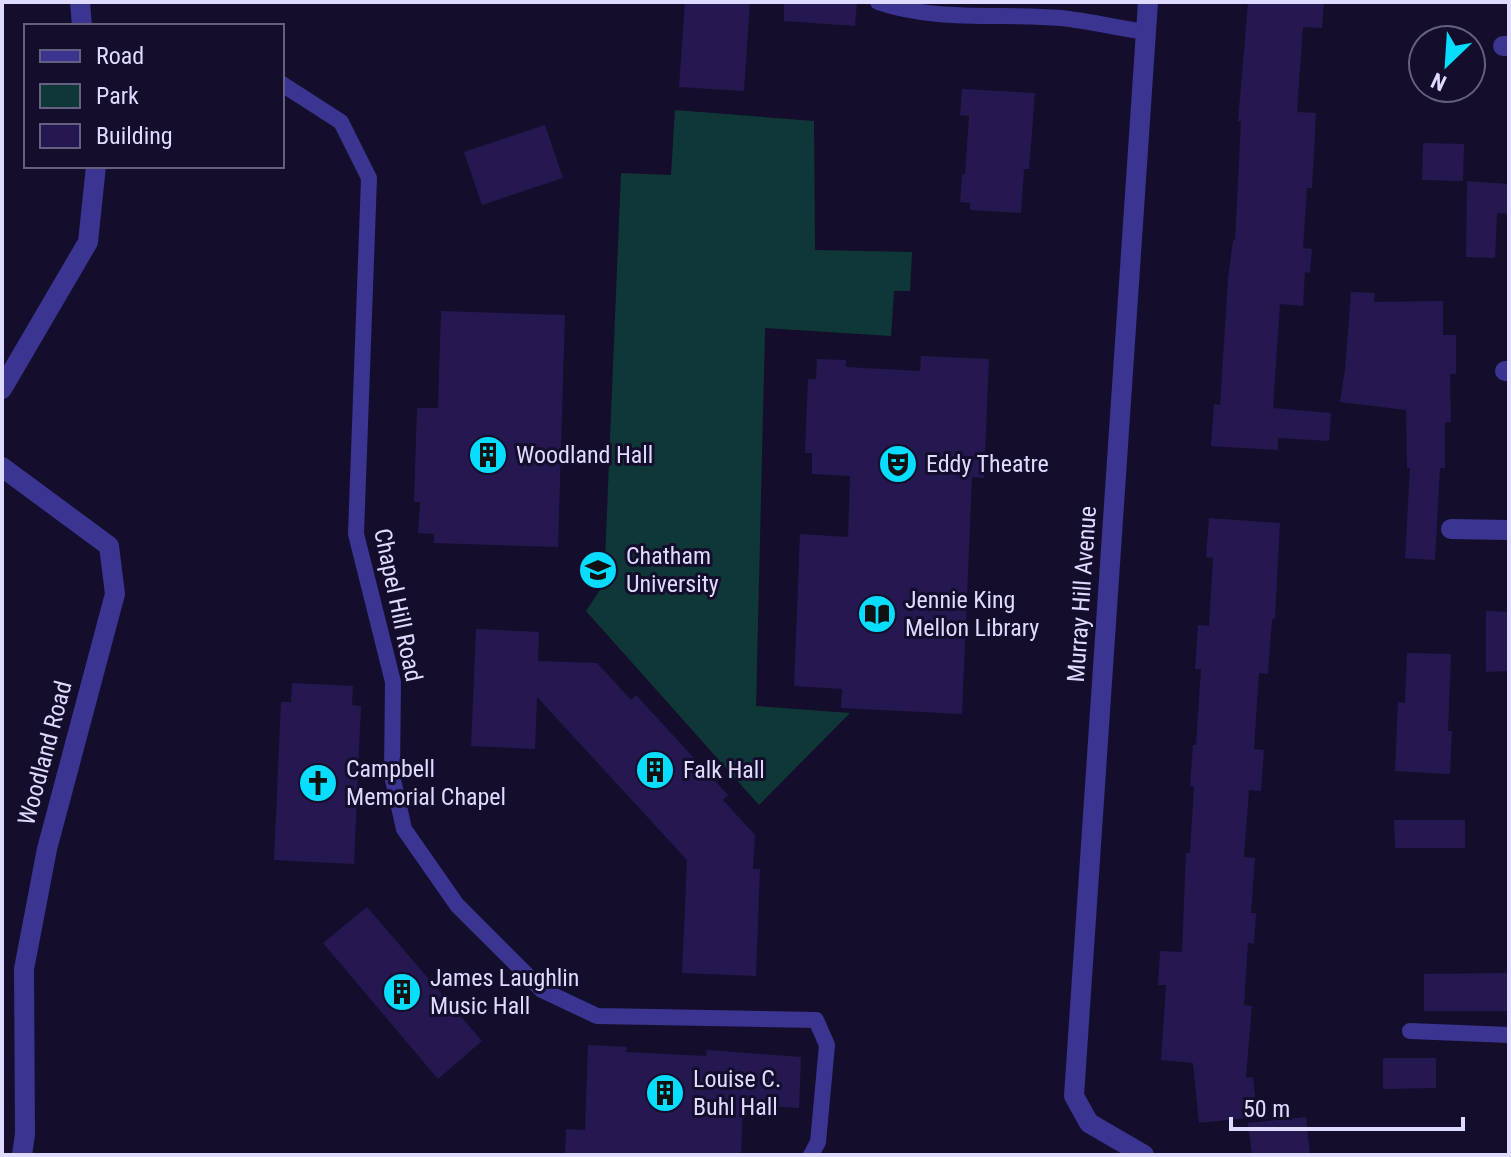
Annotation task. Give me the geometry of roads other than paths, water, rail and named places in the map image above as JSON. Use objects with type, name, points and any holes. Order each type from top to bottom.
[{"type":"street","points":[[80,2],[82,24]]},
{"type":"street","name":"Murray Hill Avenue","points":[[1144,1155],[1089,1123],[1074,1096],[1148,2]]},
{"type":"street","points":[[2,389],[88,242],[98,168]]},
{"type":"street","name":"Woodland Road","points":[[2,467],[109,546],[115,594],[47,849],[24,969],[25,1134],[22,1155]]},
{"type":"street","points":[[1451,529],[1509,530]]},
{"type":"lane","points":[[878,2],[897,8],[946,7],[1063,18],[1146,32]]},
{"type":"lane","name":"Chapel Hill Road","points":[[284,85],[341,122],[369,178],[356,534],[393,682],[392,775],[404,829],[457,905],[542,990],[597,1016],[816,1020],[827,1045],[818,1142],[811,1155]]},
{"type":"lane","points":[[1410,1031],[1509,1035]]},
{"type":"place","name":"Woodland Hall","points":[[488,455]]},
{"type":"place","name":"Eddy Theatre","points":[[898,464]]},
{"type":"place","name":"Chatham University","points":[[598,570]]},
{"type":"place","name":"Jennie King Mellon Library","points":[[877,614]]},
{"type":"place","name":"Falk Hall","points":[[655,770]]},
{"type":"place","name":"Campbell Memorial Chapel","points":[[318,783]]},
{"type":"place","name":"James Laughlin Music Hall","points":[[402,992]]},
{"type":"place","name":"Louise C. Buhl Hall","points":[[665,1093]]}]
